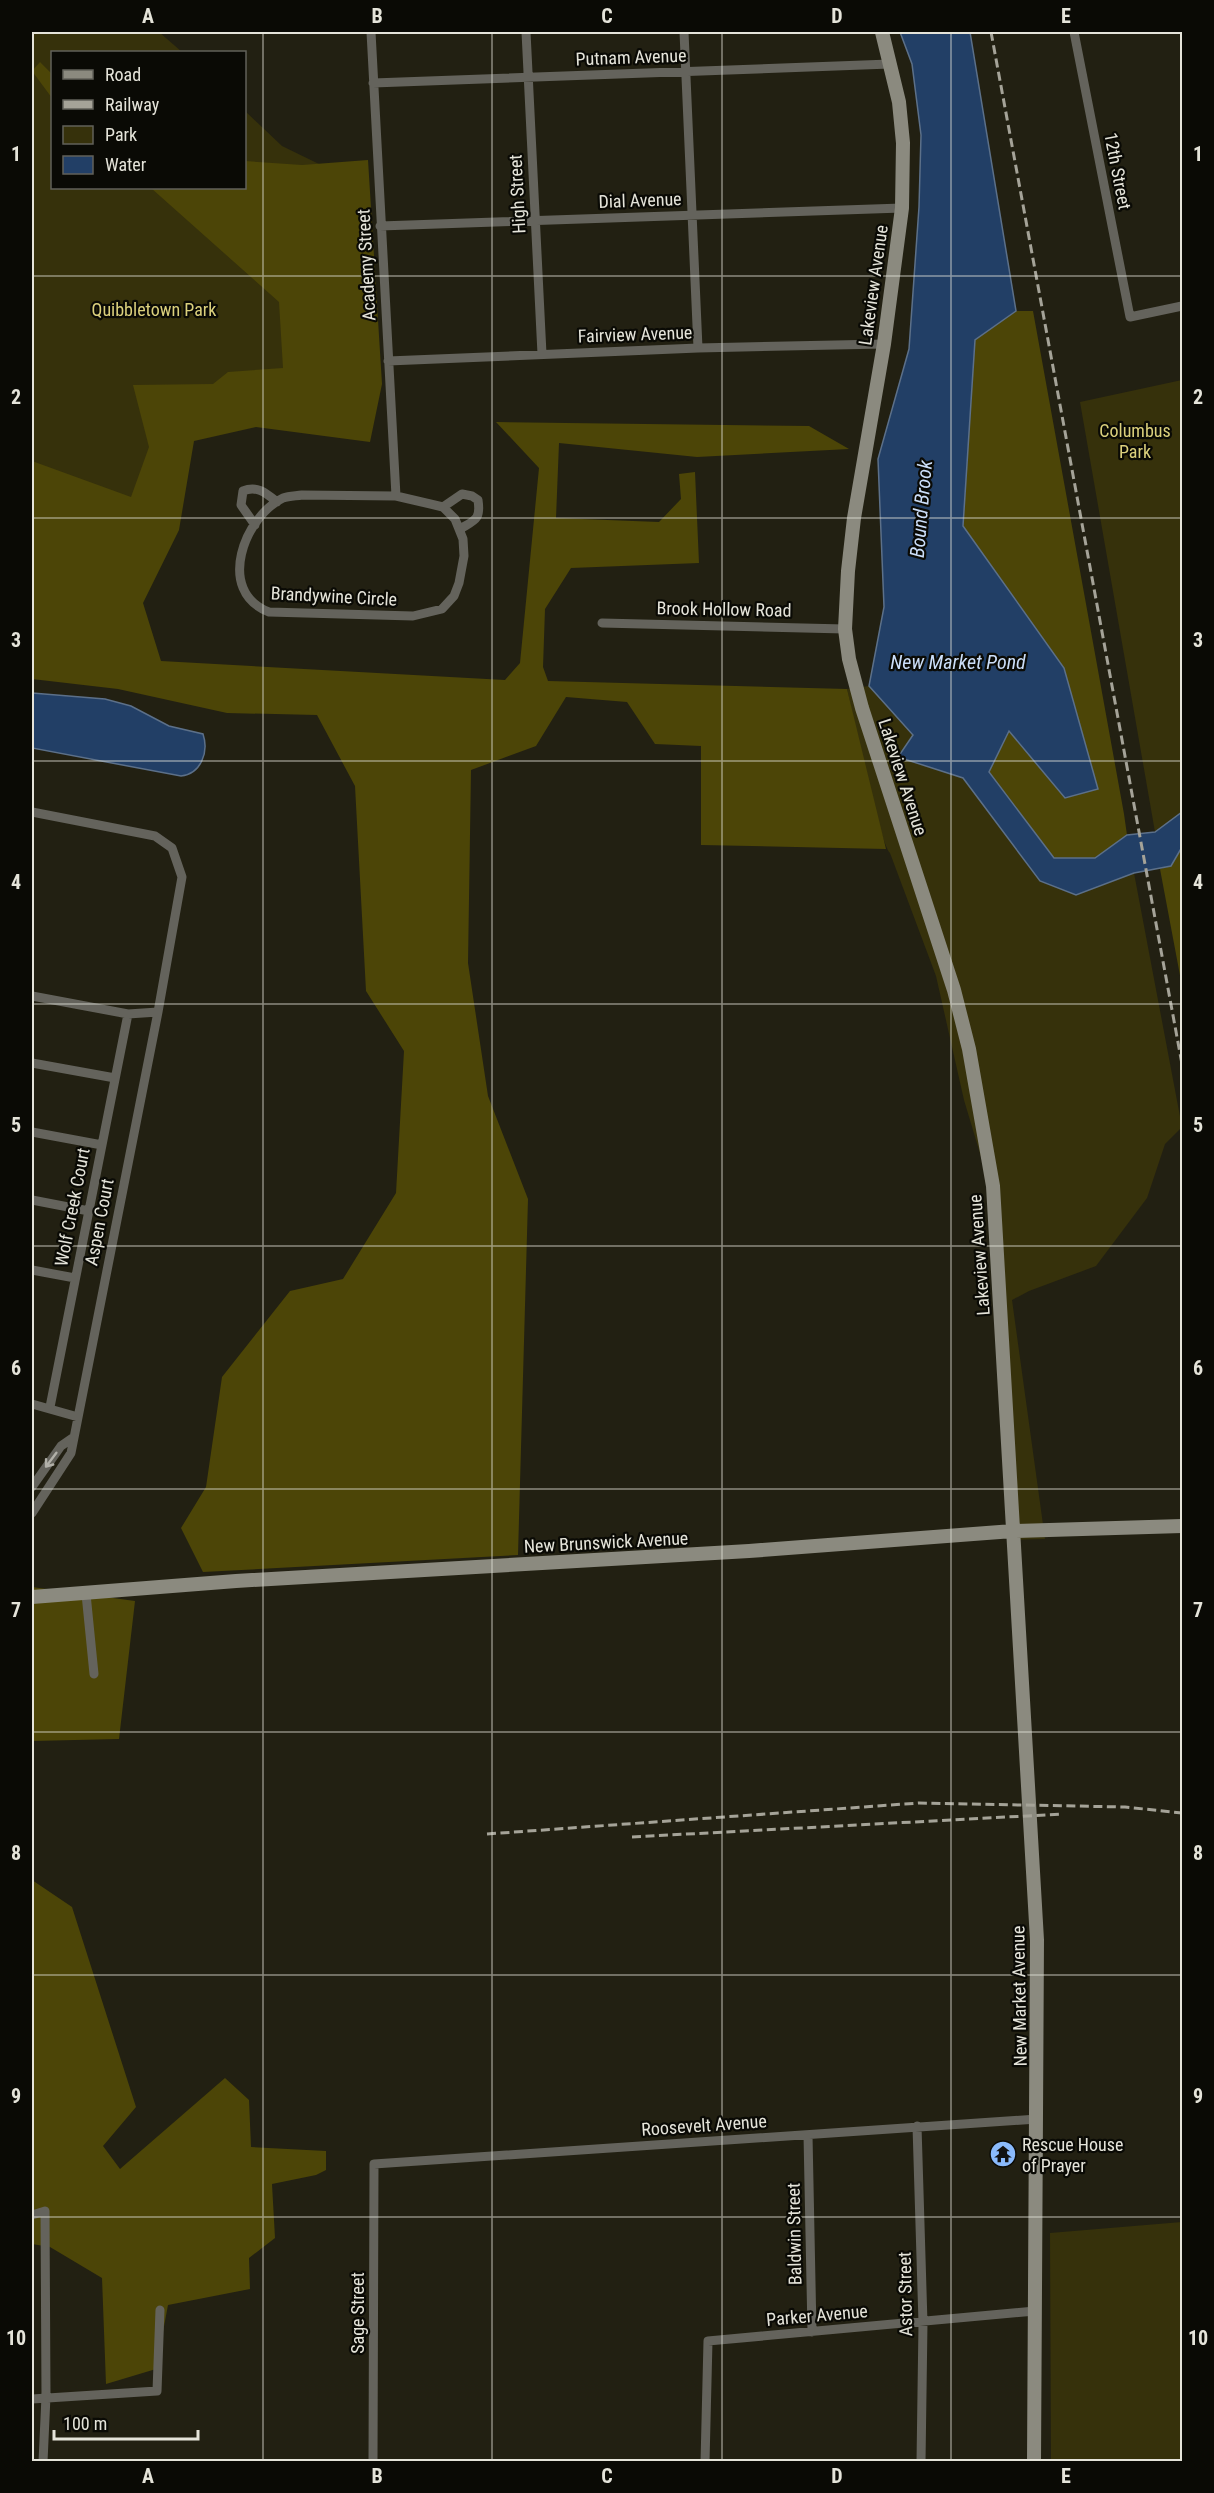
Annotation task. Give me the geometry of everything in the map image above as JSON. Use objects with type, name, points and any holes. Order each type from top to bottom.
[{"type":"main road","name":"Lakeview Avenue","points":[[882,32],[898,102],[903,143],[902,208],[884,344],[854,518],[845,629],[849,659],[862,708],[954,990],[979,1106],[993,1186],[1013,1531]]},
{"type":"main road","name":"New Brunswick Avenue","points":[[32,1597],[236,1581],[749,1551],[1013,1531],[1182,1526]]},
{"type":"main road","name":"New Market Avenue","points":[[1013,1531],[1037,1940],[1034,2462]]},
{"type":"street","name":"Academy Street","points":[[371,32],[396,496]]},
{"type":"street","name":"High Street","points":[[526,32],[542,354]]},
{"type":"street","points":[[684,32],[698,348]]},
{"type":"street","name":"12th Street","points":[[1074,32],[1130,317],[1182,306]]},
{"type":"street","name":"Putnam Avenue","points":[[373,83],[890,64]]},
{"type":"street","name":"Dial Avenue","points":[[380,226],[902,208]]},
{"type":"street","name":"Fairview Avenue","points":[[388,361],[698,348],[884,344]]},
{"type":"street","points":[[255,525],[241,505],[243,492],[252,488],[264,492],[277,502],[286,497],[302,495],[396,496],[443,507],[455,519],[460,529],[477,519],[480,512],[478,500],[462,494],[443,507]]},
{"type":"street","name":"Brandywine Circle","points":[[277,502],[255,525],[243,552],[239,576],[244,593],[260,608],[269,612],[412,616],[438,611],[454,596],[464,556],[460,529]]},
{"type":"street","name":"Brook Hollow Road","points":[[602,623],[845,629]]},
{"type":"street","name":"Aspen Court","points":[[32,812],[155,836],[172,848],[182,876],[158,1012],[71,1453],[32,1513]]},
{"type":"street","points":[[32,996],[128,1014],[158,1012]]},
{"type":"street","name":"Wolf Creek Court","points":[[50,1407],[128,1014]]},
{"type":"street","points":[[32,1063],[115,1078]]},
{"type":"street","points":[[32,1132],[102,1145]]},
{"type":"street","points":[[32,1200],[88,1211]]},
{"type":"street","points":[[32,1270],[75,1278]]},
{"type":"street","points":[[32,1404],[50,1407],[78,1417]]},
{"type":"street","points":[[32,1487],[61,1446],[74,1437]]},
{"type":"street","points":[[86,1594],[94,1674]]},
{"type":"street","name":"Roosevelt Avenue","points":[[374,2164],[1037,2119]]},
{"type":"street","name":"Astor Street","points":[[917,2126],[924,2323],[921,2462]]},
{"type":"street","name":"Baldwin Street","points":[[808,2135],[812,2332]]},
{"type":"street","name":"Sage Street","points":[[373,2462],[374,2164]]},
{"type":"street","points":[[32,2215],[45,2211],[46,2396],[43,2462]]},
{"type":"street","points":[[32,2399],[46,2396],[157,2391],[160,2310]]},
{"type":"street","name":"Parker Avenue","points":[[705,2462],[708,2341],[924,2323],[1035,2311]]},
{"type":"green space","name":"Quibbletown Park","points":[[32,32],[159,32],[181,51],[51,51],[51,189],[246,189],[246,112],[282,146],[358,183],[363,425],[182,428],[32,658]]},
{"type":"green space","name":"Columbus Park","points":[[1182,380],[1182,812],[1155,832],[1080,402]]},
{"type":"green space","points":[[869,686],[913,735],[898,757],[963,778],[1040,881],[1076,895],[1134,873],[1182,1127],[1165,1144],[1147,1198],[1096,1266],[1029,1291],[1012,1300],[1045,1539],[1009,1540],[987,1177],[964,1100],[936,976],[879,826],[847,689]]},
{"type":"green space","points":[[1182,2222],[1182,2461],[1051,2461],[1050,2233]]},
{"type":"shaded area","points":[[40,62],[51,73],[51,97],[32,71]]},
{"type":"shaded area","points":[[368,160],[382,384],[370,442],[256,427],[194,441],[179,530],[143,603],[161,661],[505,680],[520,663],[539,468],[496,422],[809,426],[849,449],[697,457],[559,443],[556,518],[659,522],[681,499],[679,474],[695,472],[699,563],[571,568],[545,609],[543,667],[548,681],[847,689],[886,849],[701,845],[701,746],[655,744],[627,702],[566,697],[536,746],[471,770],[468,963],[488,1096],[528,1199],[518,1555],[203,1572],[181,1528],[206,1487],[222,1377],[290,1291],[343,1279],[396,1193],[404,1051],[366,991],[355,786],[317,715],[227,713],[118,689],[32,679],[32,461],[131,497],[149,447],[133,385],[213,384],[228,372],[283,368],[279,302],[152,189],[246,189],[246,161],[302,165]]},
{"type":"shaded area","points":[[1016,311],[1033,311],[1124,814],[1127,835],[1095,858],[1053,858],[989,772],[1009,731],[1065,798],[963,526],[975,340]]},
{"type":"shaded area","points":[[1182,847],[1182,986],[1160,869],[1171,866]]},
{"type":"shaded area","points":[[32,1587],[135,1601],[119,1739],[32,1741]]},
{"type":"shaded area","points":[[32,1880],[72,1907],[136,2107],[103,2146],[120,2169],[225,2078],[249,2100],[251,2147],[326,2151],[326,2170],[316,2175],[272,2184],[275,2238],[249,2258],[250,2289],[168,2305],[156,2369],[106,2384],[102,2278],[50,2247],[32,2244]]},
{"type":"water","name":"New Market Pond","points":[[900,32],[970,32],[1016,311],[975,340],[963,526],[1064,668],[1098,789],[1065,798],[1009,731],[989,772],[1054,858],[1095,858],[1127,835],[1155,832],[1182,812],[1182,847],[1171,866],[1134,873],[1076,895],[1040,881],[963,778],[898,757],[913,735],[869,686],[884,607],[878,459],[909,349],[919,207],[921,135],[912,64]]},
{"type":"water","points":[[32,693],[105,699],[131,706],[169,726],[203,734],[205,748],[202,761],[194,771],[181,776],[32,748]]},
{"type":"railway","points":[[991,32],[1182,1064]]},
{"type":"railway","points":[[487,1834],[919,1803],[1125,1807],[1182,1813]]},
{"type":"railway","points":[[632,1837],[1063,1814]]},
{"type":"place","name":"Rescue House of Prayer","points":[[1003,2154]]},
{"type":"water label","name":"Bound Brook","points":[[921,509]]}]
